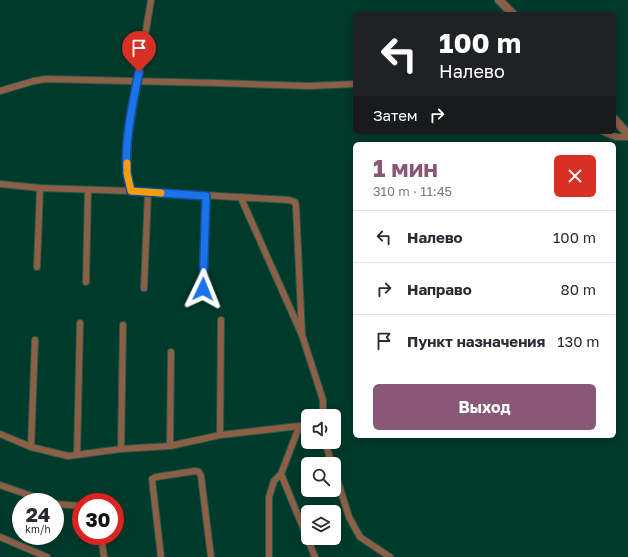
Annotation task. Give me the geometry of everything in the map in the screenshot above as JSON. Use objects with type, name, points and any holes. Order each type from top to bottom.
[{"type":"street","points":[[131,191],[127,173],[128,140],[151,0]]},
{"type":"street","points":[[499,0],[511,12]]},
{"type":"street","points":[[0,91],[34,81],[46,80],[309,86],[353,84]]},
{"type":"street","points":[[616,121],[628,134]]},
{"type":"street","points":[[609,134],[616,137],[628,137]]},
{"type":"street","points":[[0,184],[40,188],[131,191],[290,200],[295,202],[302,335]]},
{"type":"street","points":[[37,267],[40,188]]},
{"type":"street","points":[[86,282],[88,190]]},
{"type":"street","points":[[144,288],[148,192]]},
{"type":"street","points":[[203,289],[206,196]]},
{"type":"street","points":[[241,198],[302,335],[323,400],[323,409]]},
{"type":"street","points":[[220,435],[221,320]]},
{"type":"street","points":[[77,455],[80,323]]},
{"type":"street","points":[[121,449],[123,325]]},
{"type":"street","points":[[31,446],[35,340]]},
{"type":"street","points":[[170,446],[171,352]]},
{"type":"street","points":[[0,434],[31,446],[68,456],[121,449],[170,446],[220,435],[299,427],[281,474],[274,481],[269,497],[269,557]]},
{"type":"street","points":[[161,557],[152,479],[156,477],[195,471],[199,472],[201,476],[211,557]]},
{"type":"street","points":[[281,474],[315,557]]},
{"type":"street","points":[[0,485],[23,493]]},
{"type":"street","points":[[341,491],[349,517],[360,537],[390,557]]},
{"type":"street","points":[[0,537],[47,557]]},
{"type":"street","points":[[102,545],[104,557]]},
{"type":"slow traffic","points":[[127,163],[127,173],[131,191],[161,193]]},
{"type":"route","points":[[139,72],[128,140],[127,173],[131,191],[206,196],[203,289]]}]
